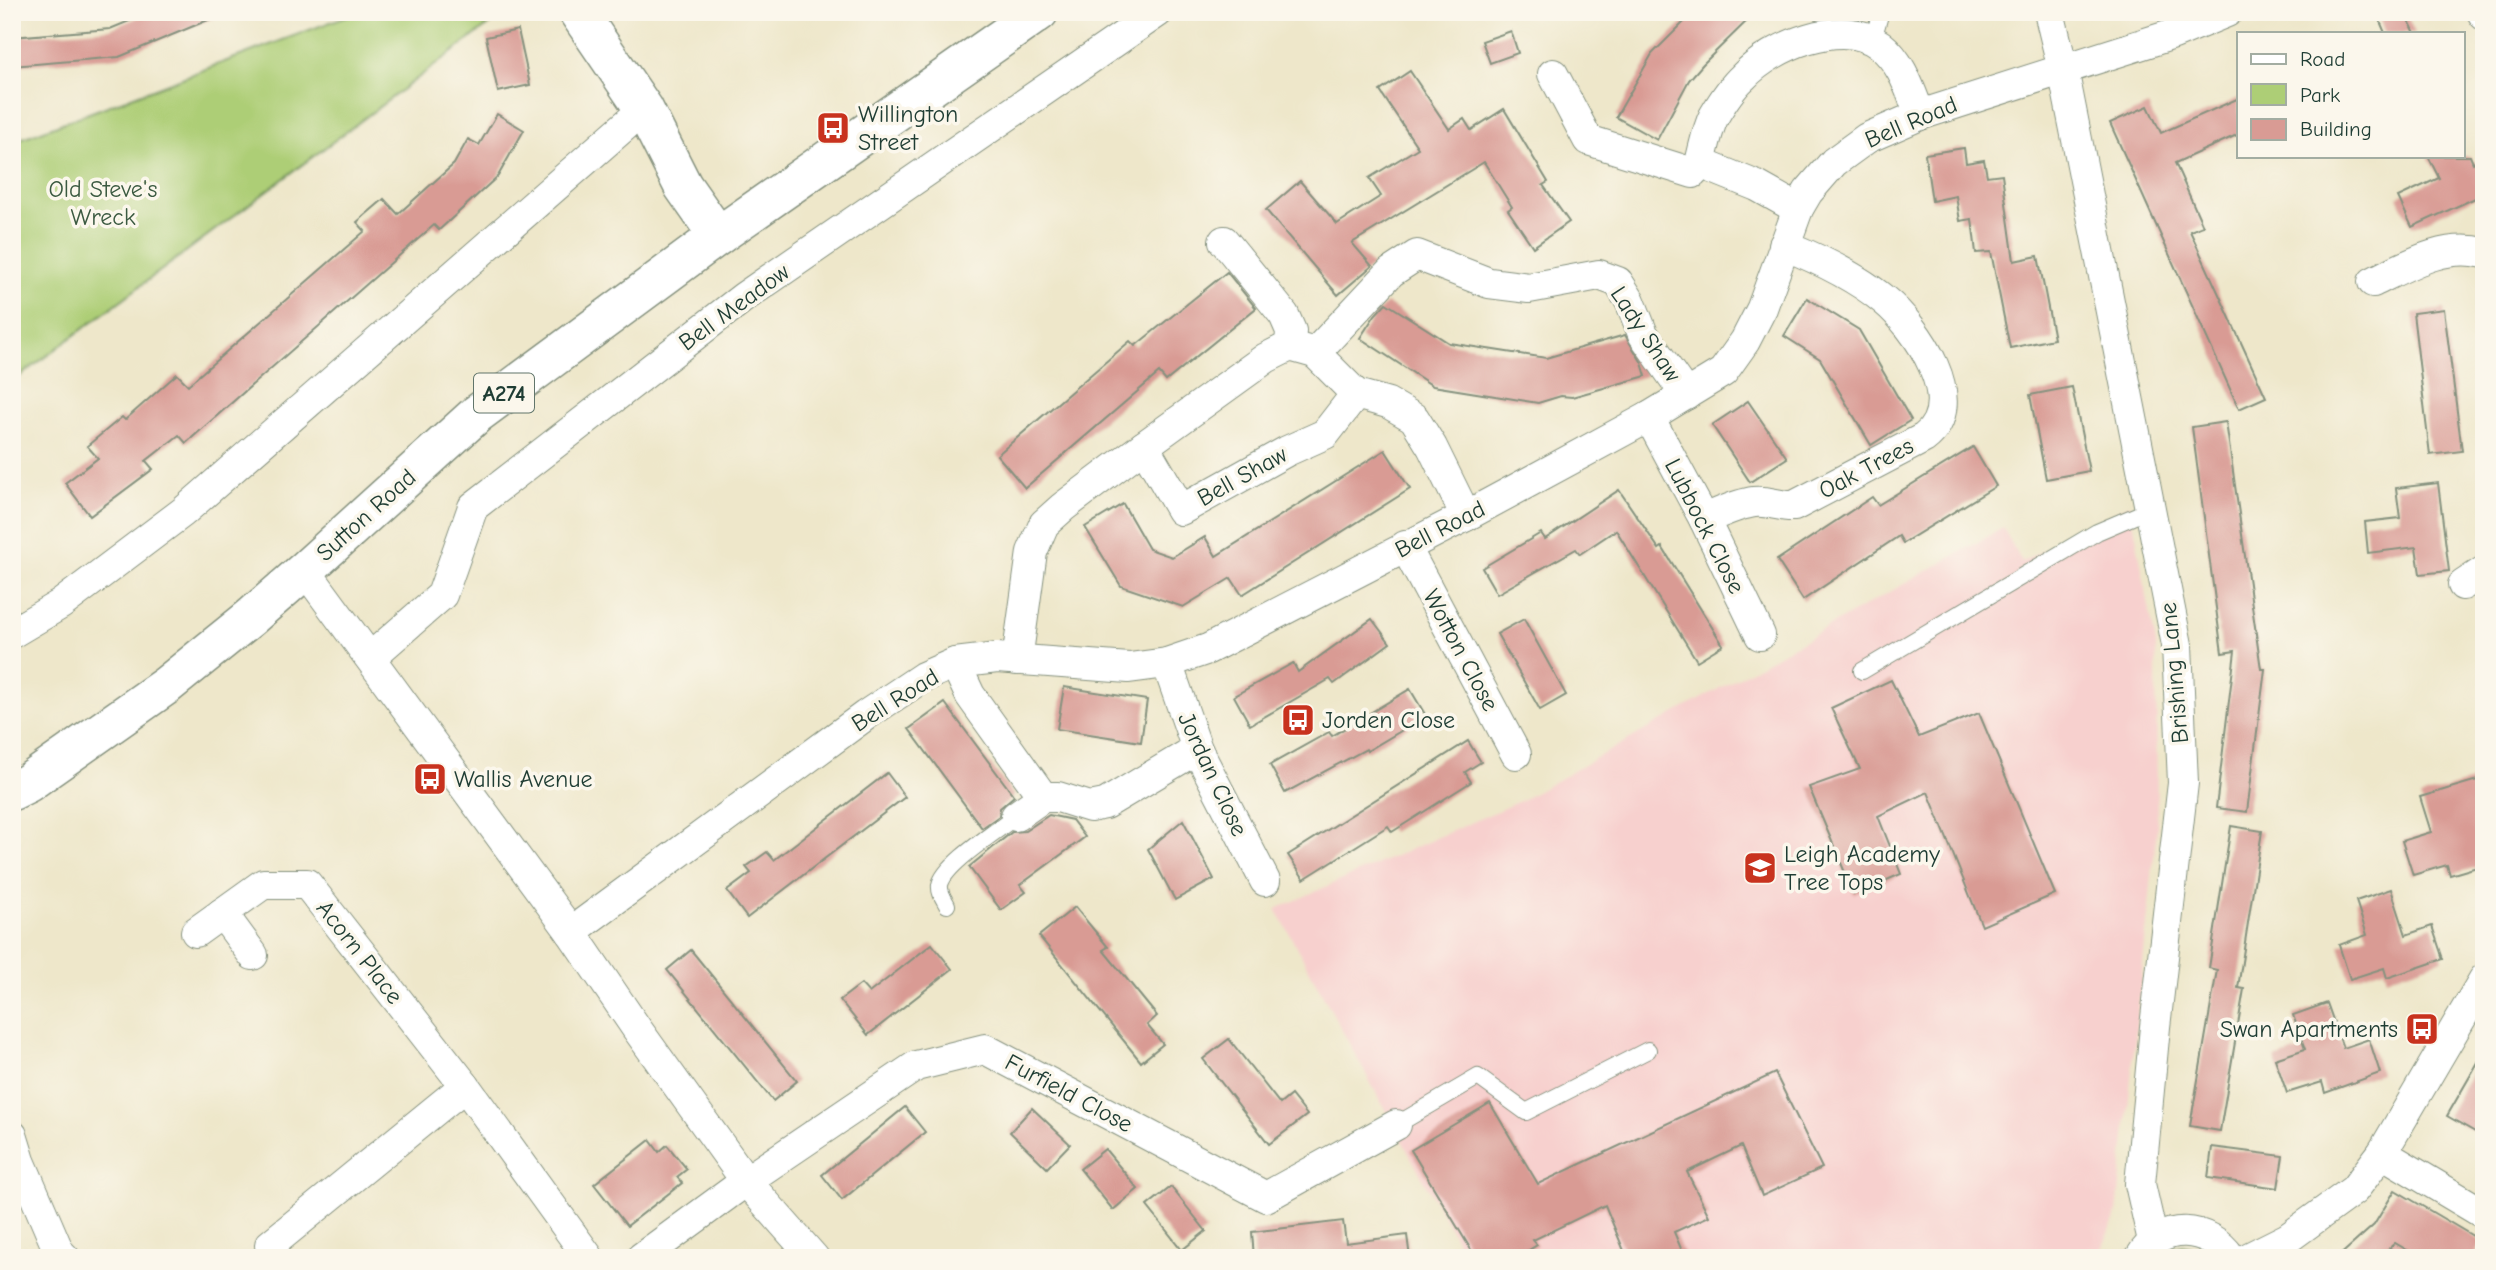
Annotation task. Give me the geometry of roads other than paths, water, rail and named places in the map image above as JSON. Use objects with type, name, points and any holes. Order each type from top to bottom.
[{"type":"main road","points":[[578,12],[643,109],[683,186],[718,236]]},
{"type":"main road","name":"A274","points":[[718,236],[1039,12]]},
{"type":"main road","name":"Sutton Road","points":[[12,791],[28,783],[167,685],[306,570],[477,414],[718,236]]},
{"type":"street","name":"Bell Meadow","points":[[372,657],[442,595],[473,507],[744,297],[1158,12]]},
{"type":"street","name":"Brishing Lane","points":[[2049,12],[2063,69],[2177,645],[2183,783],[2140,1184],[2147,1249]]},
{"type":"street","name":"Bell Road","points":[[572,932],[866,715],[923,677],[955,663],[997,658],[1129,668],[1167,663],[1208,649],[1466,516],[1649,417],[1723,372],[1745,341],[1762,308],[1798,209],[1820,177],[1850,149],[1867,138],[1920,115],[2174,34],[2227,12]]},
{"type":"street","points":[[1553,74],[1588,140],[1693,173],[1700,163],[1713,118],[1743,76],[1784,47],[1818,36],[1847,32],[1879,44],[1902,69],[1920,115]]},
{"type":"street","points":[[12,633],[61,604],[183,512],[643,109]]},
{"type":"street","points":[[1700,163],[1757,186],[1798,209]]},
{"type":"street","points":[[1224,241],[1284,315],[1302,350],[1356,394],[1388,403],[1414,418],[1432,447],[1466,516]]},
{"type":"street","name":"Oak Trees","points":[[1704,519],[1753,502],[1766,502],[1782,507],[1794,506],[1924,438],[1933,431],[1943,405],[1940,378],[1908,323],[1885,300],[1856,280],[1784,245]]},
{"type":"street","points":[[2373,282],[2427,256],[2466,249],[2484,253]]},
{"type":"street","name":"Lady Shaw","points":[[1302,350],[1391,272],[1417,255],[1489,283],[1529,288],[1599,275],[1618,282],[1630,301],[1643,334],[1686,395]]},
{"type":"street","points":[[1017,660],[1032,552],[1044,524],[1144,446],[1266,358],[1302,350]]},
{"type":"street","name":"Bell Shaw","points":[[1144,446],[1181,510],[1287,451],[1325,434],[1356,394]]},
{"type":"street","name":"Lubbock Close","points":[[1649,417],[1704,519],[1760,635]]},
{"type":"street","name":"Wotton Close","points":[[1405,546],[1516,754]]},
{"type":"street","points":[[306,570],[572,932],[637,1029],[746,1181],[814,1258]]},
{"type":"street","points":[[955,663],[970,695],[1043,797]]},
{"type":"street","name":"Jordan Close","points":[[1167,663],[1197,749],[1265,881]]},
{"type":"street","points":[[1016,816],[1043,797],[1058,797],[1090,807],[1105,804],[1197,749]]},
{"type":"street","name":"Acorn Place","points":[[196,932],[263,884],[307,884],[465,1086],[589,1258]]},
{"type":"street","points":[[222,913],[253,955]]},
{"type":"street","points":[[2248,1258],[2288,1238],[2354,1190],[2382,1153],[2484,979]]},
{"type":"street","name":"Furfield Close","points":[[746,1181],[916,1066],[985,1049],[1266,1197],[1396,1125]]},
{"type":"street","points":[[270,1245],[465,1086]]},
{"type":"street","points":[[12,1135],[20,1161],[59,1252],[65,1258]]},
{"type":"street","points":[[2382,1153],[2484,1214]]},
{"type":"street","points":[[641,1258],[746,1181]]},
{"type":"street","points":[[2147,1249],[2167,1233],[2189,1231],[2207,1235],[2223,1246],[2231,1258]]},
{"type":"lane","points":[[1872,41],[1881,12]]},
{"type":"lane","points":[[1862,671],[2097,532],[2151,509]]},
{"type":"lane","points":[[947,905],[940,893],[940,883],[951,867],[1016,816]]},
{"type":"lane","points":[[1396,1125],[1478,1077],[1527,1112],[1648,1050]]},
{"type":"place","name":"Willington Street","points":[[833,128]]},
{"type":"place","name":"Jorden Close","points":[[1298,720]]},
{"type":"place","name":"Wallis Avenue","points":[[430,779]]},
{"type":"place","name":"Leigh Academy Tree Tops","points":[[1760,868]]},
{"type":"place","name":"Swan Apartments","points":[[2422,1029]]},
{"type":"park label","name":"Old Steve's Wreck","points":[[103,203]]}]
